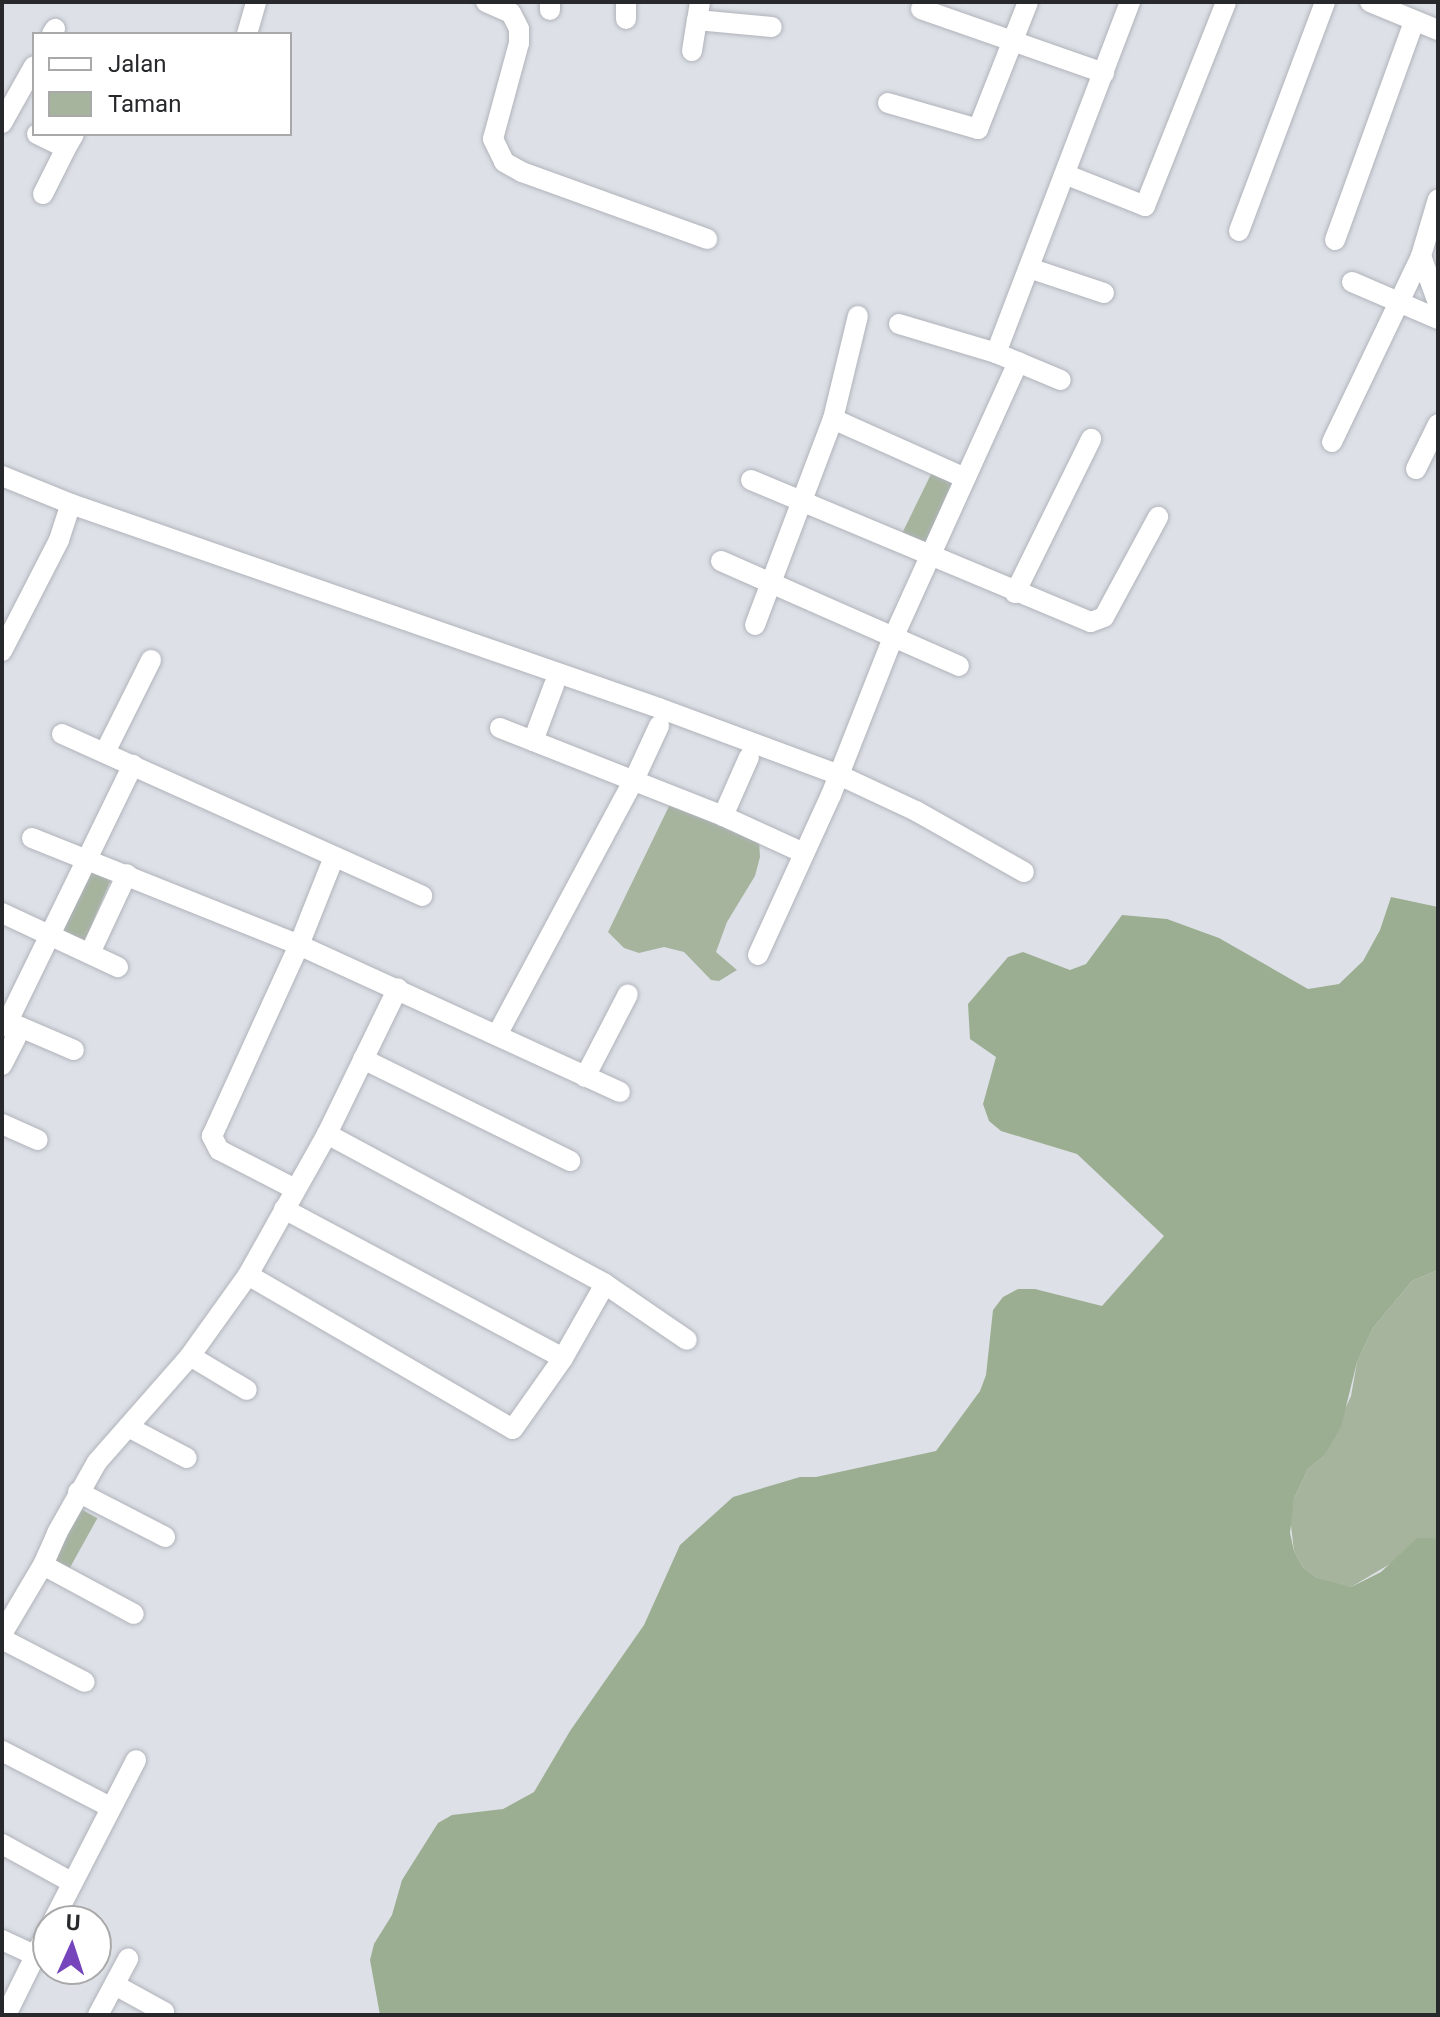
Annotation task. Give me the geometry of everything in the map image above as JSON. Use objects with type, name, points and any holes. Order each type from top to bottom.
[{"type":"street","points":[[248,32],[256,2]]},
{"type":"street","points":[[486,2],[511,13],[519,29],[519,43],[493,139],[504,162],[522,172],[707,239]]},
{"type":"street","points":[[888,103],[975,130],[1028,2]]},
{"type":"street","points":[[996,353],[1067,175],[1130,2]]},
{"type":"street","points":[[1067,175],[1145,206],[1226,2]]},
{"type":"street","points":[[1239,231],[1325,2]]},
{"type":"street","points":[[1370,2],[1438,30]]},
{"type":"street","points":[[921,9],[1104,73]]},
{"type":"street","points":[[692,51],[698,10],[772,27]]},
{"type":"street","points":[[1335,240],[1414,22]]},
{"type":"street","points":[[32,69],[3,119],[32,131]]},
{"type":"street","points":[[43,194],[70,141],[49,136]]},
{"type":"street","points":[[1332,442],[1421,256],[1438,199]]},
{"type":"street","points":[[1421,256],[1438,303]]},
{"type":"street","points":[[1029,268],[1104,293]]},
{"type":"street","points":[[1352,282],[1438,319]]},
{"type":"street","points":[[755,625],[833,419],[858,316]]},
{"type":"street","points":[[899,324],[996,353],[1061,380]]},
{"type":"street","points":[[758,955],[839,775],[893,638],[1018,362]]},
{"type":"street","points":[[833,419],[965,478]]},
{"type":"street","points":[[1416,469],[1438,424]]},
{"type":"street","points":[[1015,593],[1091,439]]},
{"type":"street","points":[[2,476],[71,504],[644,703],[839,775],[916,811],[1024,872]]},
{"type":"street","points":[[751,480],[1015,593],[1091,622],[1099,622],[1158,517]]},
{"type":"street","points":[[2,651],[59,540],[71,504]]},
{"type":"street","points":[[721,561],[959,666]]},
{"type":"street","points":[[105,752],[151,660]]},
{"type":"street","points":[[533,741],[554,685]]},
{"type":"street","points":[[497,1035],[634,780],[659,726]]},
{"type":"street","points":[[500,728],[723,816],[804,853]]},
{"type":"street","points":[[62,734],[422,896]]},
{"type":"street","points":[[723,816],[749,757]]},
{"type":"street","points":[[5,1020],[133,765]]},
{"type":"street","points":[[32,838],[299,945],[620,1092]]},
{"type":"street","points":[[295,1189],[219,1150],[212,1136],[299,945],[334,857]]},
{"type":"street","points":[[90,953],[127,874]]},
{"type":"street","points":[[2,913],[118,967]]},
{"type":"street","points":[[85,1682],[2,1636],[97,1462],[190,1356],[248,1275],[327,1134],[398,988]]},
{"type":"street","points":[[585,1077],[628,994]]},
{"type":"street","points":[[5,1020],[74,1050]]},
{"type":"street","points":[[2,1065],[16,1037],[5,1020]]},
{"type":"street","points":[[363,1059],[570,1161]]},
{"type":"street","points":[[2,1124],[38,1140]]},
{"type":"street","points":[[327,1134],[605,1284],[687,1340]]},
{"type":"street","points":[[284,1209],[563,1358]]},
{"type":"street","points":[[248,1275],[513,1429],[563,1358],[605,1284]]},
{"type":"street","points":[[190,1356],[247,1390]]},
{"type":"street","points":[[130,1428],[187,1458]]},
{"type":"street","points":[[78,1492],[165,1537]]},
{"type":"street","points":[[43,1565],[134,1614]]},
{"type":"street","points":[[2,1751],[110,1807]]},
{"type":"street","points":[[60,1905],[136,1760]]},
{"type":"street","points":[[2,1844],[71,1882]]},
{"type":"street","points":[[2,1940],[32,1954]]},
{"type":"street","points":[[98,2015],[128,1959]]},
{"type":"street","points":[[6,2015],[32,1964]]},
{"type":"street","points":[[115,1985],[166,2014]]},
{"type":"green space","points":[[934,468],[961,481],[927,551],[900,538]]},
{"type":"green space","points":[[672,800],[759,840],[760,857],[755,876],[727,922],[716,952],[737,970],[719,981],[711,980],[684,952],[664,947],[639,953],[624,948],[608,932]]},
{"type":"green space","points":[[87,864],[113,875],[84,943],[58,932]]},
{"type":"green space","points":[[1391,897],[1438,907],[1438,1270],[1412,1281],[1373,1328],[1357,1362],[1341,1427],[1323,1457],[1308,1469],[1294,1499],[1290,1533],[1294,1551],[1303,1567],[1317,1578],[1351,1587],[1381,1572],[1417,1538],[1435,1538],[1438,1543],[1438,2015],[380,2015],[370,1960],[374,1944],[392,1915],[402,1880],[438,1823],[452,1815],[503,1809],[534,1792],[570,1731],[644,1625],[680,1545],[733,1497],[800,1477],[816,1477],[936,1451],[980,1391],[986,1375],[993,1310],[1003,1297],[1018,1289],[1035,1289],[1102,1306],[1164,1236],[1077,1154],[1001,1131],[989,1121],[983,1104],[996,1057],[970,1039],[968,1004],[1008,957],[1023,952],[1070,970],[1086,964],[1122,915],[1167,919],[1219,938],[1308,989],[1339,984],[1363,961],[1380,930]]},
{"type":"green space","points":[[1438,1270],[1438,1543],[1434,1538],[1351,1587],[1334,1585],[1317,1578],[1303,1567],[1294,1551],[1290,1517],[1294,1499],[1308,1469],[1323,1457],[1351,1396],[1357,1362],[1373,1328],[1412,1281]]},
{"type":"green space","points":[[79,1508],[97,1518],[69,1570],[50,1560]]}]
